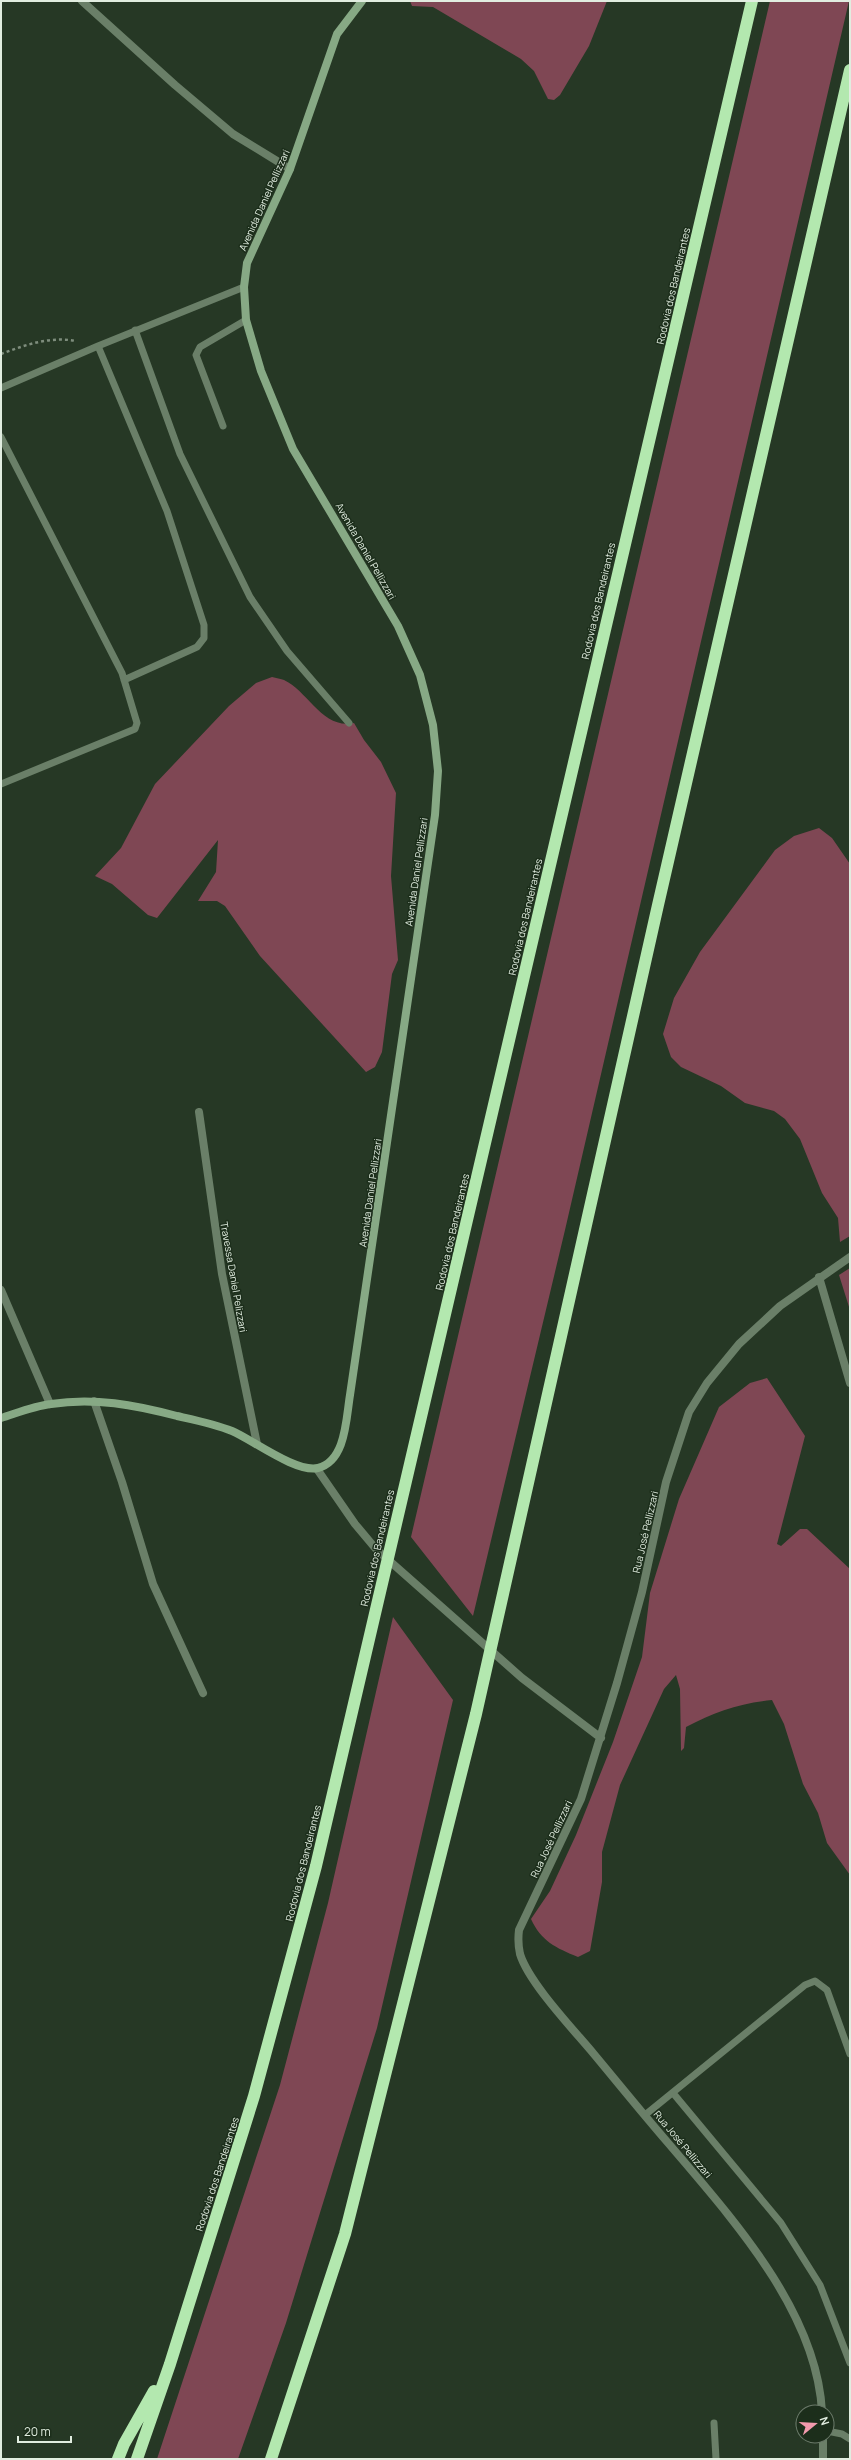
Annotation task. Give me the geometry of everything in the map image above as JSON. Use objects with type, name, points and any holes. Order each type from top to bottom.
[{"type":"highway","name":"Rodovia dos Bandeirantes","points":[[137,2459],[170,2364],[258,2081],[316,1866],[398,1509],[752,1]]},
{"type":"highway","points":[[271,2459],[345,2234],[476,1714],[498,1607],[850,70]]},
{"type":"highway","points":[[118,2459],[124,2444],[170,2364]]},
{"type":"street","points":[[82,1],[174,85],[233,134],[290,169]]},
{"type":"street","name":"Avenida Daniel Pellizzari","points":[[317,1469],[334,1459],[340,1445],[350,1395],[429,854],[438,771],[433,725],[420,675],[398,626],[293,449],[261,371],[246,320],[244,287],[247,262],[290,169],[337,34],[362,1]]},
{"type":"street","name":"Travessa Daniel Pelizzari","points":[[199,1112],[222,1274],[257,1444]]},
{"type":"street","name":"Rua José Pellizzari","points":[[822,2404],[821,2390],[808,2346],[791,2308],[760,2259],[717,2201],[552,2004],[525,1965],[518,1942],[519,1930],[581,1799],[601,1738],[642,1592],[666,1482],[689,1412],[707,1383],[739,1344],[780,1306],[819,1277],[850,1257]]},
{"type":"street","points":[[819,1277],[850,1383]]},
{"type":"street","points":[[1,1290],[50,1404]]},
{"type":"street","points":[[1,1418],[50,1404],[94,1401],[132,1404],[196,1420],[232,1431],[290,1462],[317,1469],[355,1524],[376,1549],[522,1678],[601,1738]]},
{"type":"street","points":[[94,1401],[122,1482],[153,1584],[203,1693]]},
{"type":"street","points":[[823,2444],[824,2459]]},
{"type":"lane","points":[[1,388],[135,330],[244,287]]},
{"type":"lane","points":[[223,426],[196,355],[200,347],[246,320]]},
{"type":"lane","points":[[135,330],[180,454],[250,596],[287,651],[349,723]]},
{"type":"lane","points":[[98,346],[167,512],[204,625],[204,638],[197,647],[124,680]]},
{"type":"lane","points":[[1,437],[124,680],[137,724],[135,729],[1,784]]},
{"type":"lane","points":[[645,2115],[805,1985],[815,1981],[828,1990],[850,2054]]},
{"type":"lane","points":[[673,2093],[782,2223],[820,2285],[850,2363]]},
{"type":"lane","points":[[714,2423],[716,2459]]},
{"type":"lane","points":[[835,2433],[842,2434],[850,2439]]},
{"type":"path","points":[[1,354],[25,345],[61,338],[98,346]]},
{"type":"shaded area","points":[[410,1],[607,1],[589,46],[560,95],[554,100],[548,99],[534,71],[521,59],[433,7],[412,6]]},
{"type":"shaded area","points":[[770,1],[849,1],[565,1230],[473,1616],[411,1537]]},
{"type":"shaded area","points":[[272,677],[284,680],[293,685],[316,708],[333,721],[343,724],[354,723],[364,740],[381,762],[396,793],[391,876],[398,960],[392,974],[382,1052],[375,1067],[366,1072],[260,956],[225,906],[217,901],[198,901],[216,872],[218,840],[157,918],[148,915],[112,884],[95,876],[121,848],[155,784],[229,706],[256,683]]},
{"type":"shaded area","points":[[819,828],[832,838],[850,864],[850,1236],[840,1242],[838,1218],[822,1193],[800,1139],[785,1119],[774,1111],[745,1103],[721,1086],[681,1067],[671,1057],[663,1034],[674,998],[700,952],[775,850],[794,836]]},
{"type":"shaded area","points":[[850,1268],[850,1310],[839,1275]]},
{"type":"shaded area","points":[[767,1378],[805,1436],[777,1544],[781,1546],[800,1529],[807,1529],[850,1569],[850,1875],[827,1843],[818,1813],[803,1784],[784,1724],[772,1700],[749,1703],[728,1709],[686,1727],[684,1748],[681,1751],[680,1689],[676,1675],[664,1689],[620,1785],[602,1852],[602,1882],[590,1951],[578,1957],[550,1943],[539,1933],[531,1919],[550,1891],[576,1835],[613,1742],[642,1657],[650,1593],[679,1499],[719,1407],[750,1383]]},
{"type":"shaded area","points":[[393,1617],[453,1700],[377,2028],[286,2323],[238,2459],[157,2459],[280,2085],[328,1903]]}]
